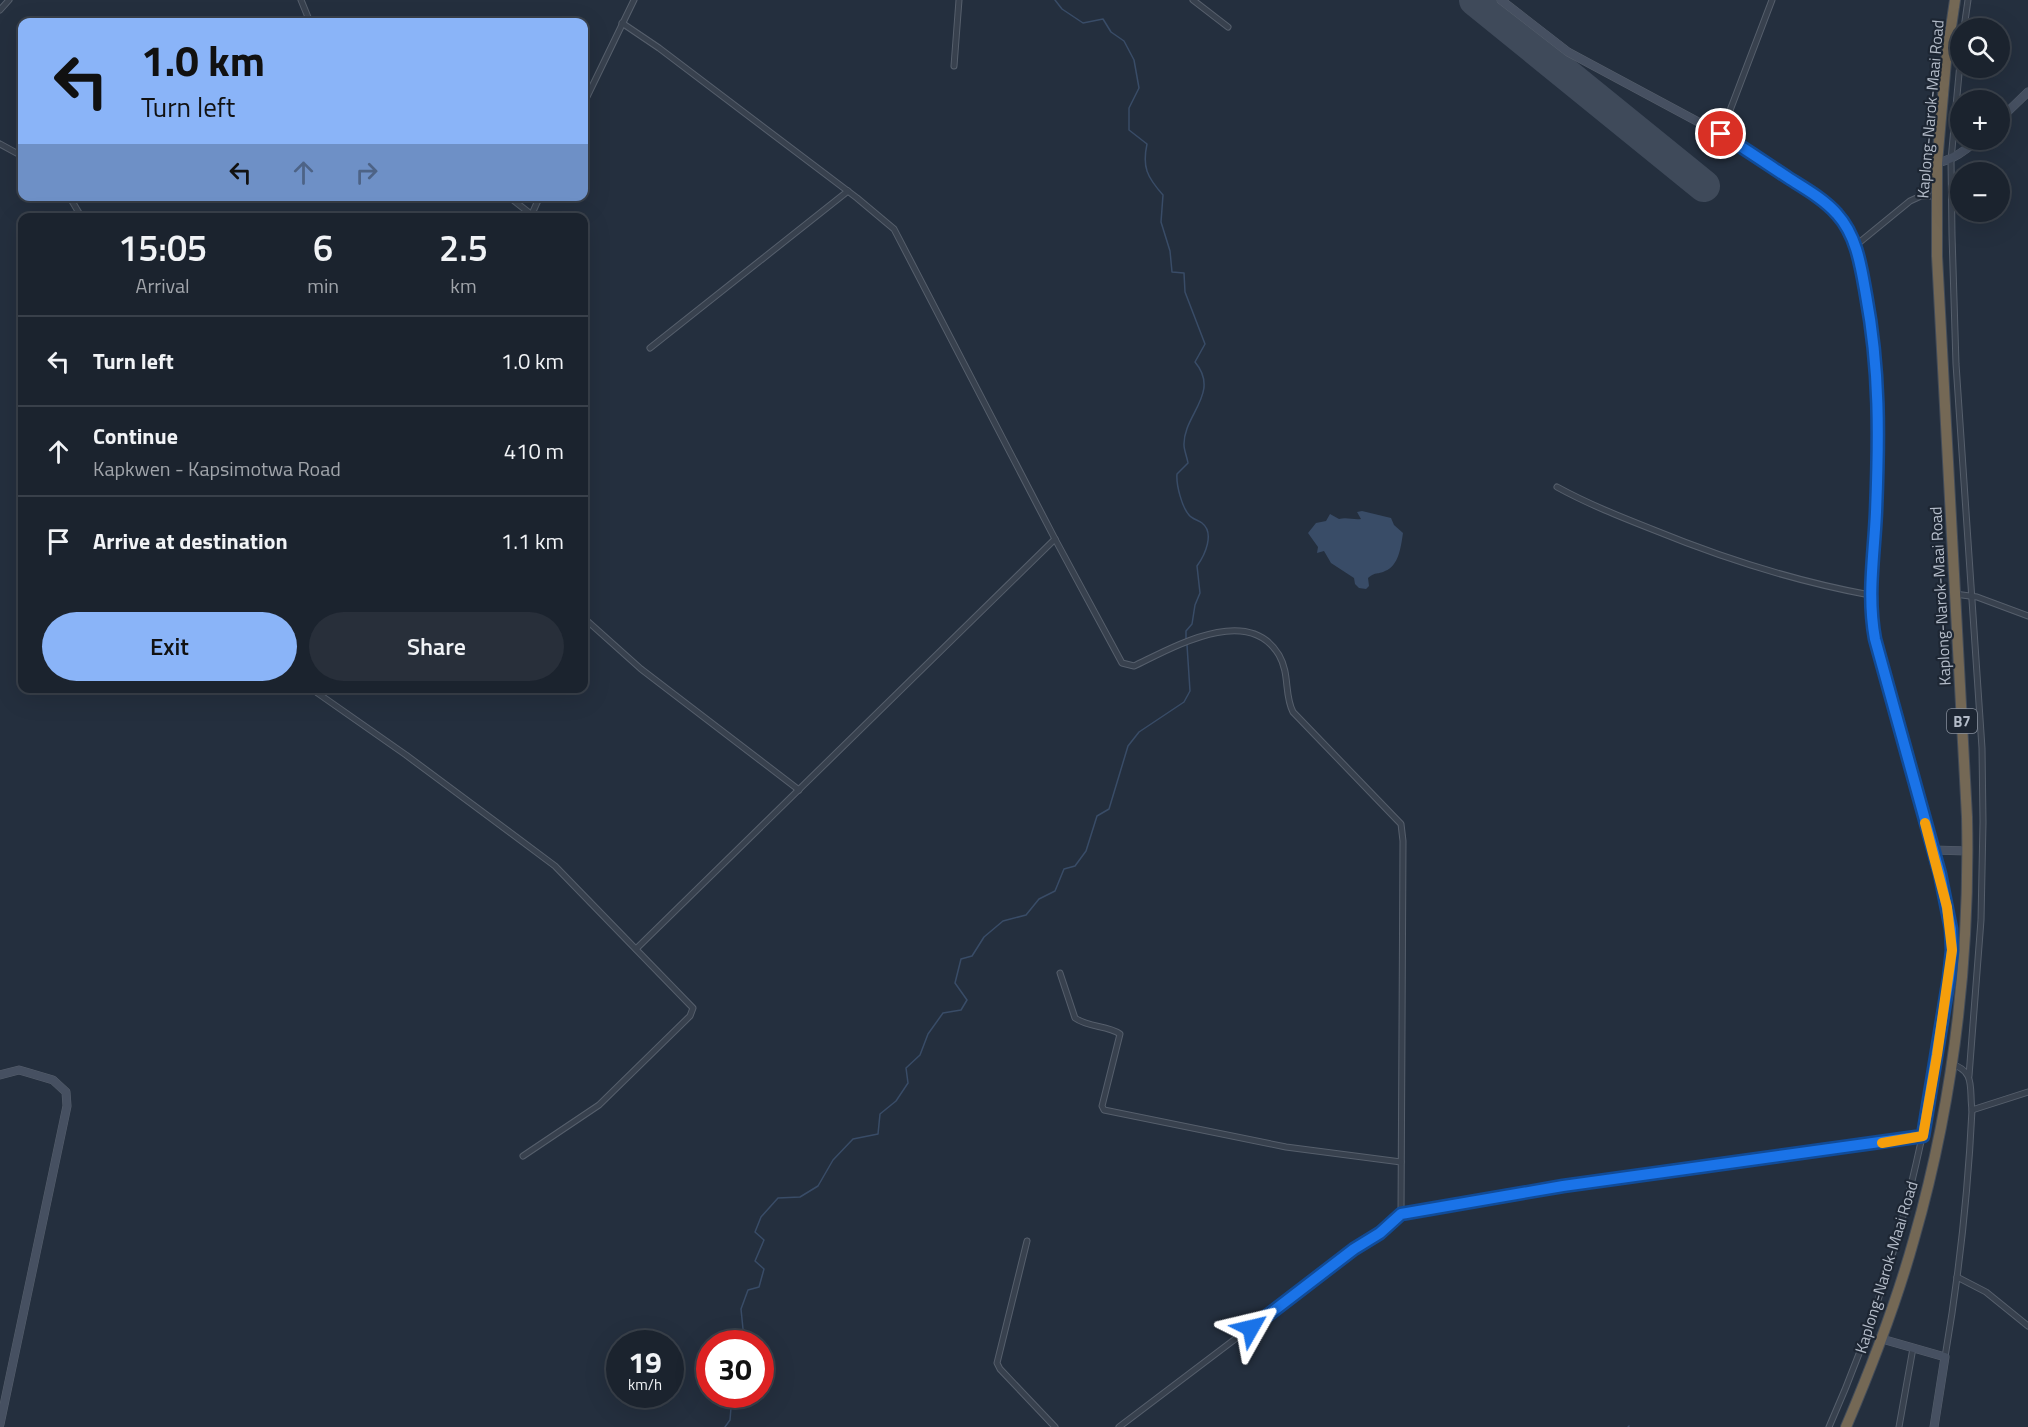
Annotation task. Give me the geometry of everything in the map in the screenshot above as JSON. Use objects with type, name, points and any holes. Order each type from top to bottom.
[{"type":"highway","name":"Kaplong-Narok-Maai Road","points":[[1846,1427],[1882,1339],[1914,1239],[1932,1169],[1951,1064],[1962,980],[1968,851],[1938,311],[1936,196],[1946,61],[1955,0]]},
{"type":"street","points":[[0,10],[9,0]]},
{"type":"street","points":[[301,0],[308,18]]},
{"type":"street","points":[[588,95],[634,0]]},
{"type":"street","points":[[954,66],[959,0]]},
{"type":"street","points":[[1192,0],[1228,27]]},
{"type":"street","points":[[1500,0],[1568,52],[1721,134],[1815,196],[1837,213],[1859,257],[1869,312],[1878,385],[1879,445],[1870,595],[1875,639],[1933,850],[1951,929],[1952,950],[1923,1136],[1910,1193],[1876,1310],[1829,1427]]},
{"type":"street","points":[[1721,134],[1772,0]]},
{"type":"street","points":[[1965,18],[1968,0]]},
{"type":"street","points":[[622,23],[659,48],[848,191],[888,223],[899,236],[1119,658],[1128,666],[1134,666],[1190,639],[1212,632],[1248,633],[1263,639],[1272,645],[1287,674],[1289,703],[1293,712],[1401,824],[1403,841],[1401,1214]]},
{"type":"street","points":[[1934,1427],[1958,1277],[1969,1182],[1972,1110],[1969,1076],[1981,920],[1983,822],[1982,748],[1956,364],[1951,160],[1959,78]]},
{"type":"street","points":[[2010,109],[2028,92]]},
{"type":"street","points":[[0,144],[18,154]]},
{"type":"street","points":[[1937,164],[1951,160],[1966,150]]},
{"type":"street","points":[[650,348],[848,191]]},
{"type":"street","points":[[1855,246],[1910,201],[1921,196],[1936,196]]},
{"type":"street","points":[[514,201],[528,213]]},
{"type":"street","points":[[1557,487],[1625,519],[1740,563],[1840,590],[1870,595]]},
{"type":"street","points":[[636,949],[1055,539]]},
{"type":"street","points":[[1954,594],[1973,596],[2028,616]]},
{"type":"street","points":[[588,622],[641,669],[799,790]]},
{"type":"street","points":[[319,693],[555,866],[693,1008],[690,1016],[599,1104],[523,1156]]},
{"type":"street","points":[[1933,850],[1968,851]]},
{"type":"street","points":[[1060,973],[1075,1018],[1085,1024],[1115,1030],[1119,1034],[1102,1106],[1104,1110],[1286,1147],[1401,1162]]},
{"type":"street","points":[[1949,978],[1962,980]]},
{"type":"street","points":[[1951,1064],[1961,1067],[1969,1076]]},
{"type":"street","points":[[0,1076],[19,1070],[40,1076],[61,1086],[66,1092],[67,1099],[66,1119],[0,1424]]},
{"type":"street","points":[[1972,1110],[2028,1092]]},
{"type":"street","points":[[1119,1427],[1354,1249],[1380,1233],[1401,1214],[1563,1186],[1923,1136]]},
{"type":"street","points":[[1027,1241],[997,1363],[1000,1369],[1055,1427]]},
{"type":"street","points":[[1958,1277],[1986,1292],[2028,1326]]},
{"type":"street","points":[[1876,1310],[1890,1315]]},
{"type":"street","points":[[1882,1339],[1945,1357]]},
{"type":"street","points":[[1899,1427],[1913,1348]]},
{"type":"water","points":[[1362,511],[1391,518],[1394,525],[1403,533],[1393,565],[1368,578],[1369,586],[1366,589],[1359,588],[1354,578],[1331,563],[1324,551],[1317,553],[1318,547],[1308,533],[1316,523],[1326,521],[1330,514],[1339,519],[1361,519],[1357,512]]},
{"type":"waterway","points":[[1055,0],[1062,9],[1083,23],[1103,19],[1111,32],[1124,41],[1134,60],[1139,88],[1129,108],[1129,130],[1147,144],[1145,159],[1147,171],[1163,195],[1161,222],[1170,251],[1172,272],[1184,273],[1185,292],[1205,344],[1195,362],[1202,373],[1203,394],[1185,434],[1184,447],[1188,463],[1177,474],[1179,490],[1186,511],[1202,523],[1208,532],[1206,550],[1197,566],[1200,593],[1195,605],[1192,624],[1186,631],[1186,640]]},
{"type":"waterway","points":[[744,1330],[741,1309],[748,1290],[759,1287],[764,1269],[755,1261],[764,1240],[755,1232],[761,1217],[778,1198],[800,1197],[818,1186],[833,1160],[853,1139],[878,1134],[880,1114],[896,1101],[908,1083],[906,1068],[920,1055],[928,1034],[943,1013],[961,1010],[967,1000],[955,983],[961,959],[972,956],[984,937],[1003,921],[1026,915],[1039,899],[1055,891],[1064,869],[1075,866],[1086,851],[1097,816],[1109,809],[1128,746],[1139,732],[1184,702],[1190,691],[1187,645]]},
{"type":"waterway","points":[[725,1427],[730,1420],[731,1408]]},
{"type":"runway","points":[[1475,0],[1704,186]]},
{"type":"slow traffic","points":[[1882,1143],[1923,1136],[1949,978],[1952,950],[1951,929],[1940,874],[1925,823]]},
{"type":"route","points":[[1251,1328],[1354,1249],[1380,1233],[1401,1214],[1563,1186],[1923,1136],[1949,978],[1952,950],[1951,929],[1940,874],[1875,639],[1872,620],[1870,571],[1879,445],[1878,385],[1869,312],[1859,257],[1837,213],[1721,134]]}]
